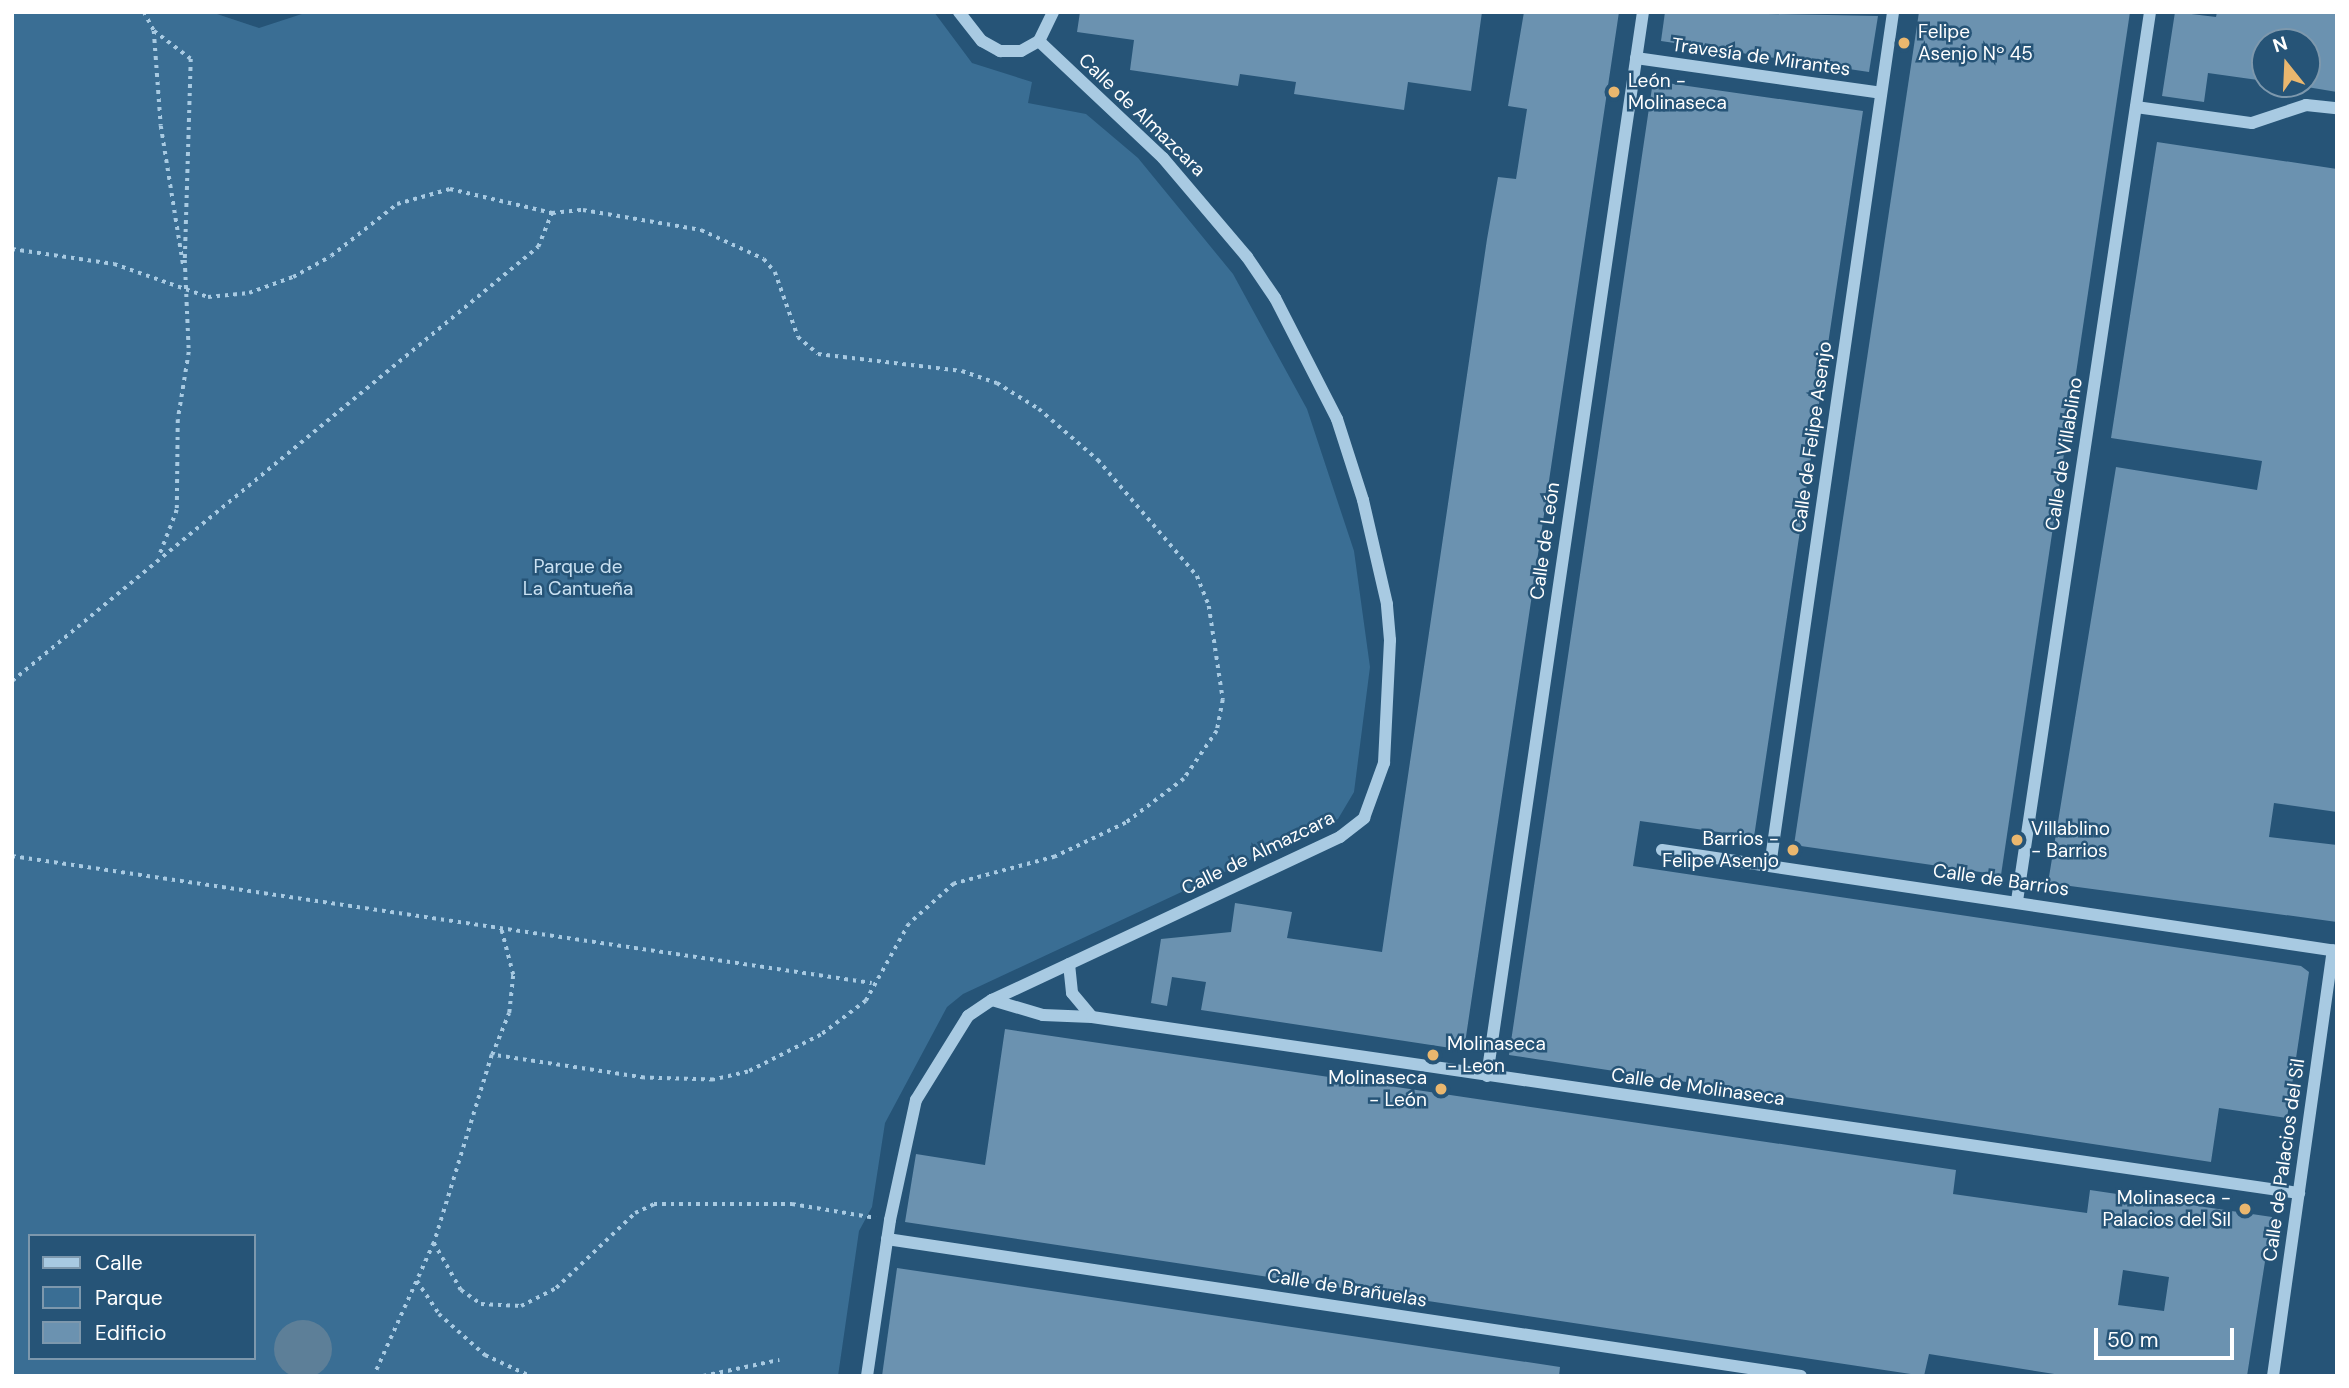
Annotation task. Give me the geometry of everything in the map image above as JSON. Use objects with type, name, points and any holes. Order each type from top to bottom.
[{"type":"street","points":[[959,12],[971,18],[982,41],[1000,51],[1021,51],[1039,41],[1053,12]]},
{"type":"street","name":"Calle de León","points":[[1487,1076],[1643,12]]},
{"type":"street","name":"Calle de Felipe Asenjo","points":[[1770,866],[1893,12]]},
{"type":"street","name":"Calle de Villablino","points":[[2017,901],[2150,12]]},
{"type":"street","name":"Calle de Almazcara","points":[[867,1376],[890,1220],[916,1100],[968,1016],[992,1000],[1340,837],[1359,823],[1374,799],[1384,763],[1390,640],[1381,571],[1336,419],[1275,298],[1163,158],[1039,41]]},
{"type":"street","name":"Travesía de Mirantes","points":[[1636,58],[1881,93]]},
{"type":"street","points":[[2136,107],[2252,122],[2306,105],[2337,108]]},
{"type":"street","name":"Calle de Barrios","points":[[1662,850],[2335,950]]},
{"type":"street","name":"Calle de Palacios del Sil","points":[[2273,1376],[2335,950]]},
{"type":"street","points":[[1069,964],[1072,993],[1092,1017]]},
{"type":"street","name":"Calle de Molinaseca","points":[[992,1000],[1043,1015],[1092,1017],[2300,1193]]},
{"type":"street","name":"Calle de Brañuelas","points":[[887,1239],[1801,1376]]},
{"type":"path","points":[[144,12],[154,32],[160,126],[185,280]]},
{"type":"path","points":[[154,32],[191,59],[185,280],[189,352],[178,421],[177,510],[157,561]]},
{"type":"path","points":[[12,249],[114,264],[208,297],[249,293],[293,278],[331,256],[397,204],[450,189],[552,213],[583,210],[640,217],[733,242],[764,258],[775,272],[798,337],[818,354],[962,371],[997,383],[1039,409],[1098,460],[1197,576],[1209,606],[1223,700],[1217,731],[1202,758],[1166,795],[1126,823],[1055,857],[954,884],[909,924],[872,983],[866,1001],[821,1035],[748,1072],[713,1080],[644,1078],[492,1055]]},
{"type":"path","points":[[12,681],[538,247],[552,213]]},
{"type":"path","points":[[12,856],[872,983]]},
{"type":"path","points":[[374,1376],[434,1243],[492,1055],[509,1013],[513,975],[501,929]]},
{"type":"path","points":[[434,1243],[461,1290],[481,1304],[501,1307],[520,1306],[556,1289],[635,1213],[654,1204],[792,1204],[890,1220]]},
{"type":"path","points":[[416,1281],[439,1314],[485,1355],[530,1376]]},
{"type":"path","points":[[703,1376],[779,1360]]},
{"type":"green space","name":"Parque de La Cantueña","points":[[12,12],[211,12],[259,28],[308,12],[934,12],[972,63],[1032,82],[1028,103],[1086,114],[1138,158],[1233,274],[1307,409],[1354,551],[1370,667],[1354,792],[1338,819],[963,994],[947,1007],[885,1123],[872,1207],[859,1231],[838,1376],[12,1376]]},
{"type":"shaded area","points":[[303,1320],[314,1322],[327,1333],[332,1349],[330,1360],[319,1373],[303,1378],[292,1376],[279,1365],[274,1349],[276,1338],[287,1325]]},
{"type":"building","points":[[1080,12],[1482,12],[1471,91],[1408,82],[1404,110],[1294,94],[1296,82],[1240,74],[1238,86],[1130,70],[1134,40],[1077,32]]},
{"type":"building","points":[[1524,12],[1619,12],[1464,1050],[1201,1010],[1206,982],[1172,977],[1167,1006],[1151,1003],[1161,939],[1231,932],[1235,903],[1292,912],[1287,938],[1382,952],[1487,239],[1498,177],[1516,179],[1527,109],[1508,106]]},
{"type":"building","points":[[1665,12],[1878,16],[1869,72],[1661,41]]},
{"type":"building","points":[[1919,12],[2130,12],[2001,875],[1794,845]]},
{"type":"building","points":[[2175,12],[2216,17],[2217,12],[2337,12],[2337,92],[2321,89],[2321,28],[2251,28],[2251,79],[2208,73],[2204,102],[2162,96]]},
{"type":"building","points":[[1653,81],[1863,111],[1754,837],[1640,821],[1633,866],[2301,966],[2309,972],[2287,1118],[2219,1108],[2211,1162],[1509,1055]]},
{"type":"building","points":[[2157,142],[2337,169],[2337,812],[2274,803],[2269,837],[2337,845],[2337,922],[2048,883],[2116,467],[2257,490],[2262,461],[2111,438]]},
{"type":"building","points":[[1005,1029],[1956,1170],[1953,1194],[2087,1213],[2090,1190],[2272,1217],[2247,1376],[2067,1376],[1929,1354],[1924,1376],[905,1222],[916,1154],[985,1165]],"holes":[[[2123,1270],[2169,1277],[2164,1311],[2118,1305]]]},
{"type":"building","points":[[897,1268],[1560,1367],[1559,1376],[882,1376]]},
{"type":"place","name":"Felipe Asenjo Nº 45","points":[[1904,43]]},
{"type":"place","name":"León - Molinaseca","points":[[1614,92]]},
{"type":"place","name":"Villablino - Barrios","points":[[2017,840]]},
{"type":"place","name":"Barrios - Felipe Asenjo","points":[[1793,850]]},
{"type":"place","name":"Molinaseca - Leon","points":[[1433,1055]]},
{"type":"place","name":"Molinaseca - León","points":[[1441,1089]]},
{"type":"place","name":"Molinaseca - Palacios del Sil","points":[[2245,1209]]}]
